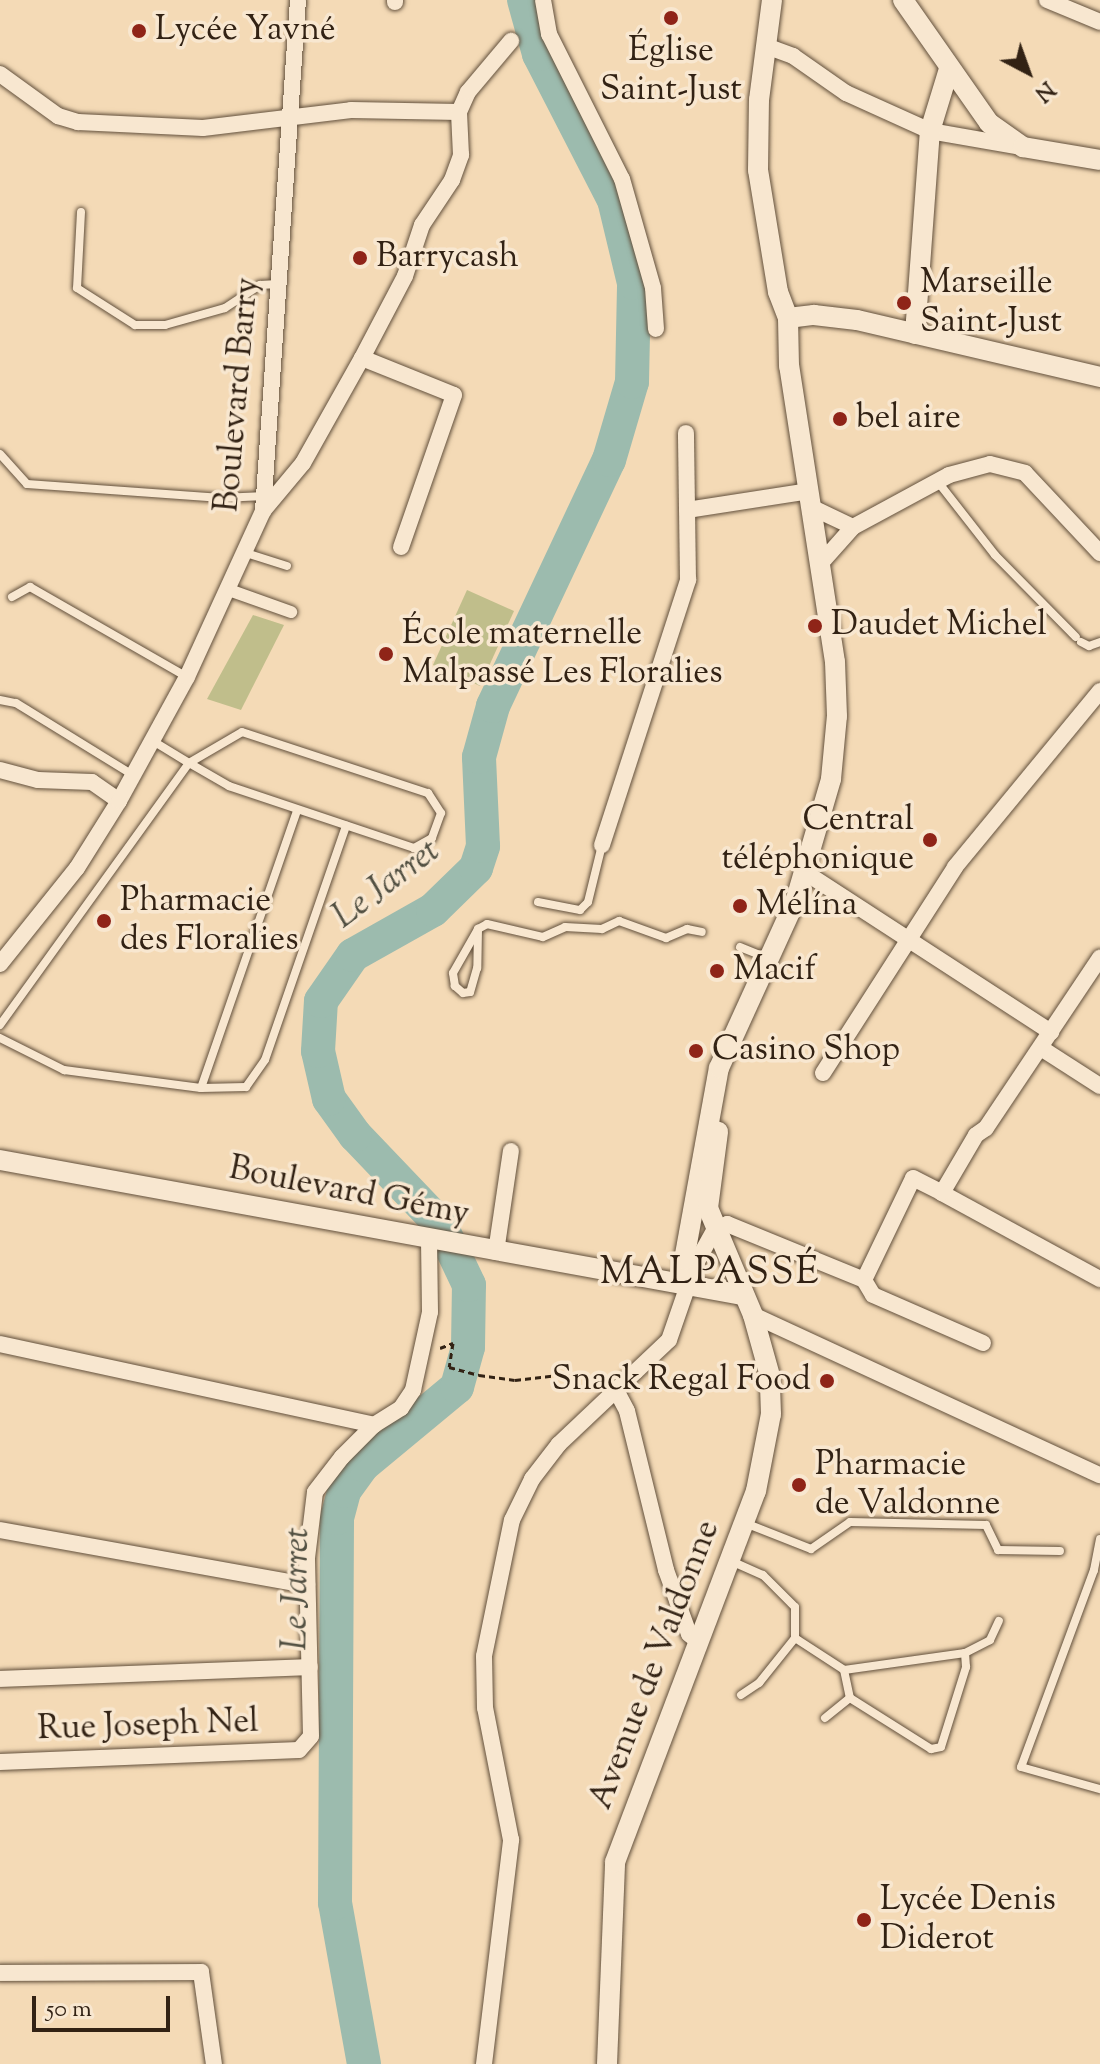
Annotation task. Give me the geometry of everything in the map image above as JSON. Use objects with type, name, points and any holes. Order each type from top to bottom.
[{"type":"street","name":"Boulevard Barry","points":[[0,964],[77,868],[134,775],[229,590],[264,504],[298,0]]},
{"type":"street","points":[[543,0],[549,34],[622,179],[653,288],[656,329]]},
{"type":"street","points":[[686,1287],[684,1260],[699,1164],[719,1068],[770,959],[803,871],[831,779],[839,691],[812,499],[789,366],[788,318],[778,292],[758,170],[772,0]]},
{"type":"street","points":[[903,0],[989,123],[1023,147]]},
{"type":"street","points":[[1047,0],[1100,22]]},
{"type":"street","points":[[264,504],[303,463],[362,358],[405,276],[422,225],[452,180],[461,155],[459,112],[494,55],[511,41]]},
{"type":"street","points":[[766,46],[793,56],[846,93],[930,131],[1100,160]]},
{"type":"street","points":[[915,334],[930,131],[949,69]]},
{"type":"street","points":[[0,74],[58,116],[78,122],[203,128],[290,120],[351,110],[459,112]]},
{"type":"street","points":[[788,318],[857,320],[1100,377]]},
{"type":"street","points":[[362,358],[454,395],[401,547]]},
{"type":"street","points":[[602,845],[688,580],[686,433]]},
{"type":"street","points":[[821,563],[853,527],[973,465],[1014,467],[1052,498],[1100,553]]},
{"type":"street","points":[[687,510],[812,499],[853,527]]},
{"type":"street","points":[[229,590],[291,612]]},
{"type":"street","points":[[823,1073],[955,867],[1100,691]]},
{"type":"street","points":[[0,770],[38,780],[92,782],[119,801]]},
{"type":"street","points":[[803,871],[1051,1032]]},
{"type":"street","points":[[942,1193],[976,1135],[986,1128],[1100,958]]},
{"type":"street","name":"Avenue de Valdonne","points":[[607,2064],[615,1862],[744,1523],[766,1455],[771,1414],[770,1376],[753,1315],[714,1231],[708,1208],[731,1046]]},
{"type":"street","points":[[1041,1048],[1100,1086]]},
{"type":"street","points":[[486,1250],[511,1151]]},
{"type":"street","name":"Boulevard Gémy","points":[[0,1160],[686,1287]]},
{"type":"street","points":[[864,1280],[913,1178],[1100,1279]]},
{"type":"street","points":[[484,2064],[511,1840],[485,1708],[490,1611],[512,1520],[532,1479],[559,1444],[669,1340],[686,1287],[714,1231],[727,1224],[864,1280],[873,1295],[983,1343]]},
{"type":"street","points":[[0,1679],[310,1667],[307,1585],[315,1492],[374,1425],[401,1408],[413,1390],[430,1312],[429,1238]]},
{"type":"street","points":[[686,1287],[742,1295]]},
{"type":"street","points":[[753,1315],[1100,1475]]},
{"type":"street","points":[[0,1344],[374,1425]]},
{"type":"street","points":[[617,1392],[627,1411],[666,1570],[689,1634],[699,1642]]},
{"type":"street","points":[[0,1530],[307,1585]]},
{"type":"street","name":"Rue Joseph Nel","points":[[0,1762],[299,1750],[311,1736],[310,1667]]},
{"type":"street","points":[[0,1973],[201,1972],[214,2064]]},
{"type":"lane","points":[[81,212],[77,288],[135,325],[165,325],[225,308],[260,285],[279,284]]},
{"type":"lane","points":[[0,454],[27,484],[264,504]]},
{"type":"lane","points":[[937,481],[995,555],[1078,640],[1089,646],[1100,642]]},
{"type":"lane","points":[[246,553],[287,566]]},
{"type":"lane","points":[[12,597],[30,587],[187,677]]},
{"type":"lane","points":[[0,700],[16,703],[134,775]]},
{"type":"lane","points":[[0,1025],[189,763],[230,735],[258,735],[428,793],[441,813],[432,838],[414,848],[229,786],[189,763],[153,741]]},
{"type":"lane","points":[[201,1088],[297,810]]},
{"type":"lane","points":[[0,1038],[64,1070],[201,1088],[246,1087],[257,1075],[346,826]]},
{"type":"lane","points":[[538,902],[580,910],[588,902],[602,845]]},
{"type":"lane","points":[[478,929],[477,968],[470,992],[463,993],[455,986],[453,973],[478,929],[487,924],[543,937],[565,927],[602,929],[619,921],[666,938],[687,929],[702,932]]},
{"type":"lane","points":[[740,947],[770,959]]},
{"type":"lane","points":[[744,1523],[811,1549],[850,1522],[986,1525],[998,1550],[1060,1551]]},
{"type":"lane","points":[[1100,1539],[1094,1570],[1021,1767],[1100,1789]]},
{"type":"lane","points":[[730,1561],[763,1575],[795,1607],[795,1638],[759,1683],[741,1695]]},
{"type":"lane","points":[[795,1638],[844,1670],[965,1653],[990,1640],[999,1621]]},
{"type":"lane","points":[[844,1670],[850,1698],[931,1749],[941,1747],[966,1667],[965,1653]]},
{"type":"lane","points":[[825,1718],[850,1698]]},
{"type":"path","points":[[422,1356],[453,1343],[449,1367],[515,1380],[576,1373],[605,1381],[617,1392]]},
{"type":"shaded area","points":[[467,590],[514,611],[480,686],[433,665]]},
{"type":"shaded area","points":[[253,615],[284,625],[241,710],[207,699]]},
{"type":"waterway","name":"Le Jarret","points":[[364,2064],[335,1903],[337,1518],[344,1491],[363,1465],[457,1387],[468,1347],[469,1285],[440,1224],[355,1135],[329,1099],[318,1051],[321,1001],[353,955],[433,910],[476,868],[483,846],[479,757],[493,706],[609,460],[632,382],[634,283],[614,200],[539,54],[524,0]]},
{"type":"place","name":"Église Saint-Just","points":[[671,18]]},
{"type":"place","name":"Lycée Yavné","points":[[139,31]]},
{"type":"place","name":"Barrycash","points":[[360,258]]},
{"type":"place","name":"Marseille Saint-Just","points":[[904,303]]},
{"type":"place","name":"bel aire","points":[[840,419]]},
{"type":"place","name":"Daudet Michel","points":[[815,626]]},
{"type":"place","name":"École maternelle Malpassé Les Floralies","points":[[386,654]]},
{"type":"place","name":"Central téléphonique","points":[[930,840]]},
{"type":"place","name":"Mélína","points":[[740,906]]},
{"type":"place","name":"Pharmacie des Floralies","points":[[104,921]]},
{"type":"place","name":"Macif","points":[[717,971]]},
{"type":"place","name":"Casino Shop","points":[[696,1051]]},
{"type":"place","name":"Snack Regal Food","points":[[827,1381]]},
{"type":"place","name":"Pharmacie de Valdonne","points":[[799,1485]]},
{"type":"place","name":"Lycée Denis Diderot","points":[[864,1920]]},
{"type":"district","name":"MALPASSÉ","points":[[710,1275]]}]
